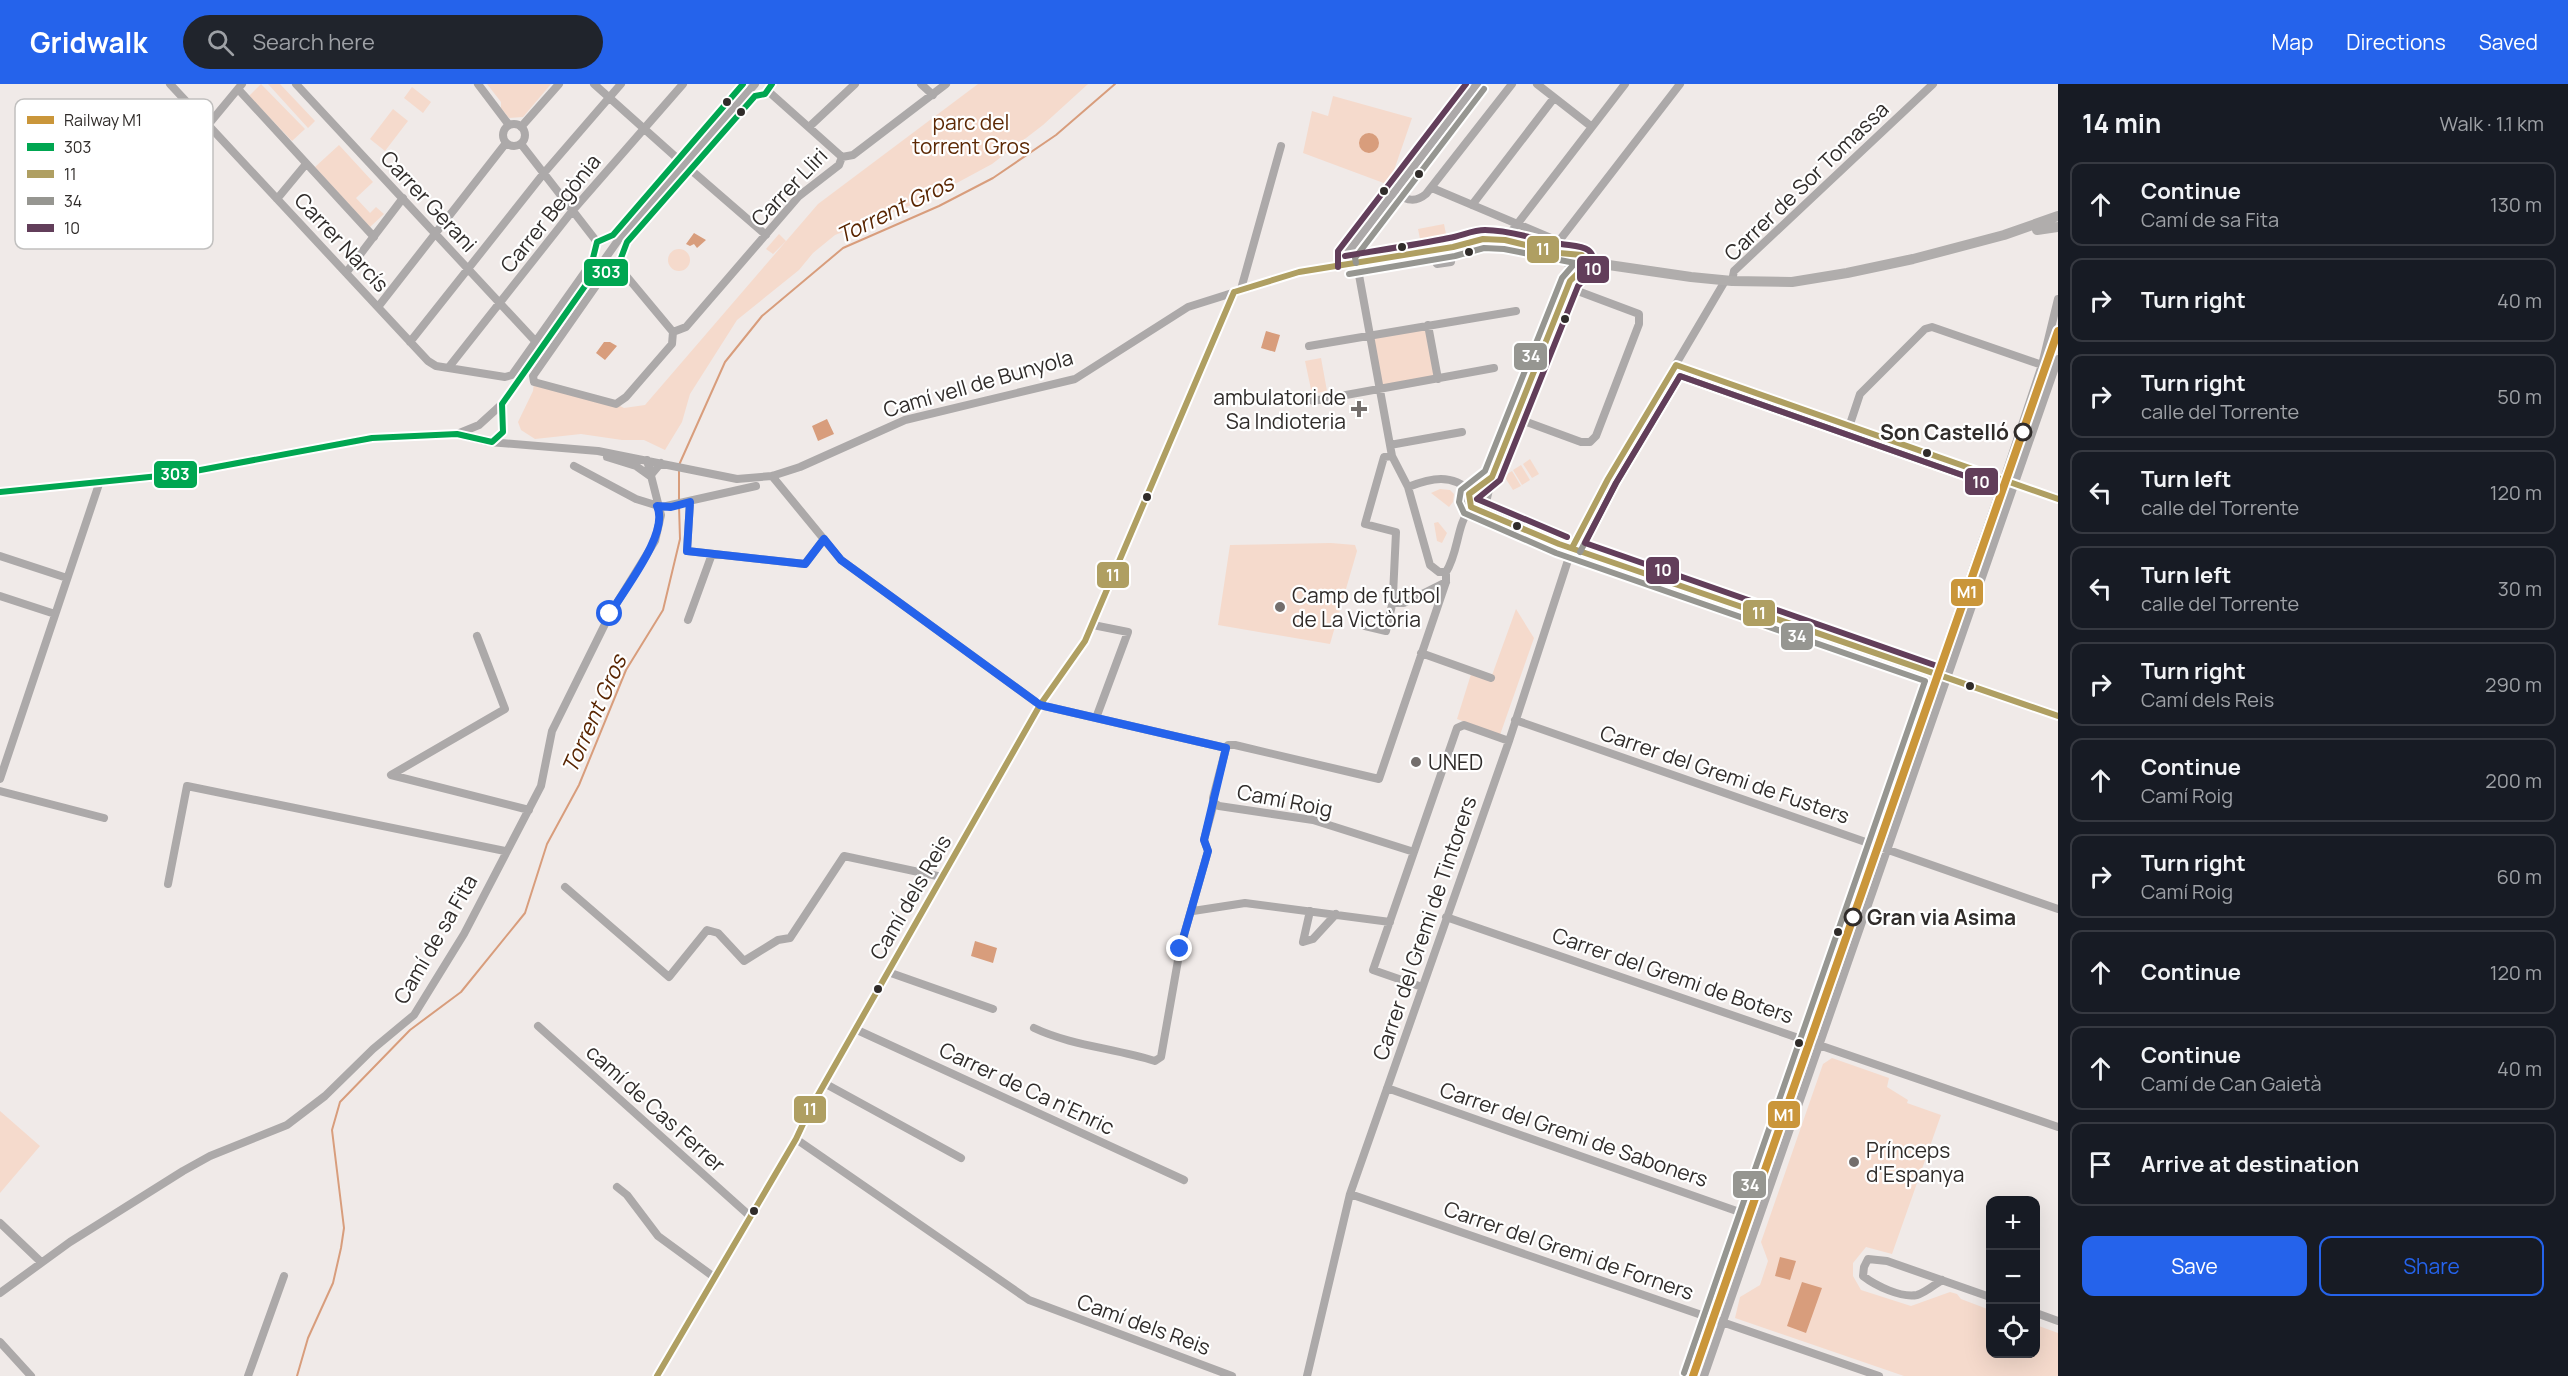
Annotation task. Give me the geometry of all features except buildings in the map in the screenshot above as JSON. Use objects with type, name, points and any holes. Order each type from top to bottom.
[{"type":"main road","points":[[2004,235],[2058,216]]},
{"type":"main road","points":[[1556,248],[1580,263],[1729,281],[1792,282],[1847,273],[2004,235],[2058,227]]},
{"type":"street","name":"Carrer Gerani","points":[[296,84],[536,342]]},
{"type":"street","points":[[478,84],[509,125],[521,127]]},
{"type":"street","points":[[521,127],[559,84]]},
{"type":"street","points":[[594,84],[678,159]]},
{"type":"street","points":[[410,342],[544,173],[621,84]]},
{"type":"street","name":"Carrer Begònia","points":[[449,368],[573,210],[683,84]]},
{"type":"street","points":[[618,266],[673,332],[672,344],[626,397],[616,404],[534,382],[533,376],[616,237],[678,159],[754,84]]},
{"type":"street","points":[[809,127],[855,84]]},
{"type":"street","points":[[921,84],[933,95]]},
{"type":"street","name":"Carrer Lliri","points":[[673,332],[686,327],[799,196],[839,165],[842,157],[853,155],[946,84]]},
{"type":"street","points":[[1347,265],[1345,256],[1477,84]]},
{"type":"street","points":[[1393,193],[1416,200],[1432,188],[1512,84]]},
{"type":"street","points":[[1536,84],[1592,127]]},
{"type":"street","points":[[1504,240],[1625,84]]},
{"type":"street","points":[[1432,188],[1516,225],[1556,248],[1680,84]]},
{"type":"street","name":"Carrer de Sor Tomassa","points":[[1729,281],[1734,271],[1933,84]]},
{"type":"street","name":"Carrer Narcís","points":[[172,85],[185,99]]},
{"type":"street","points":[[213,119],[240,87],[306,164],[374,237]]},
{"type":"street","points":[[597,242],[616,237],[747,89],[770,88],[842,157]]},
{"type":"street","points":[[618,266],[627,242],[691,170],[747,89]]},
{"type":"street","points":[[1472,205],[1554,98]]},
{"type":"street","points":[[509,125],[503,134],[506,143],[513,146],[520,144],[525,134],[521,127]]},
{"type":"street","name":"Carrer Narcís","points":[[213,130],[428,361],[449,368],[505,377],[512,375],[536,342]]},
{"type":"street","points":[[378,307],[506,143]]},
{"type":"street","points":[[503,432],[495,441],[488,442],[480,436],[479,425],[502,404],[598,268],[597,242],[520,144]]},
{"type":"street","name":"Camí dels Reis","points":[[1232,1376],[1029,1300],[796,1139],[824,1083],[1040,705],[1076,656],[1093,625],[1237,290],[1281,146]]},
{"type":"street","points":[[278,199],[306,164]]},
{"type":"street","points":[[691,170],[766,236]]},
{"type":"street","points":[[346,273],[403,198]]},
{"type":"street","points":[[616,237],[624,251]]},
{"type":"street","name":"Camí vell de Bunyola","points":[[0,492],[179,474],[372,438],[457,434],[488,442],[598,451],[737,478],[772,476],[800,467],[905,420],[1075,380],[1188,307],[1237,290],[1299,272],[1453,247],[1483,239],[1556,248]]},
{"type":"street","points":[[1428,251],[1437,264],[1443,265],[1451,262],[1453,247]]},
{"type":"street","points":[[772,476],[841,560],[1040,705],[1226,748],[1228,745],[1235,745],[1379,779],[1452,562],[1462,523],[1475,508],[1485,506],[1492,477],[1569,284],[1580,263]]},
{"type":"street","points":[[1357,264],[1392,456],[1408,488],[1430,565],[1446,577]]},
{"type":"street","points":[[536,342],[598,268],[618,266]]},
{"type":"street","name":"Carrer del Gremi de Tintorers","points":[[1307,1376],[1350,1194],[1509,741],[1572,548],[1608,479],[1729,281]]},
{"type":"street","points":[[1516,417],[1581,442],[1590,442],[1596,436],[1639,324],[1639,314],[1569,284]]},
{"type":"street","points":[[1693,1376],[2004,479],[2042,365],[2058,300]]},
{"type":"street","points":[[1309,346],[1516,312]]},
{"type":"street","points":[[1428,325],[1438,379]]},
{"type":"street","points":[[1850,424],[1860,394],[1925,329],[1932,327],[2042,365]]},
{"type":"street","points":[[1704,1376],[2058,359]]},
{"type":"street","points":[[1676,365],[1850,424],[2058,499]]},
{"type":"street","points":[[1313,401],[1494,368]]},
{"type":"street","points":[[502,404],[503,432],[515,443]]},
{"type":"street","points":[[488,418],[501,422]]},
{"type":"street","name":"Camí vell de Bunyola","points":[[457,434],[479,425]]},
{"type":"street","points":[[1390,445],[1462,432]]},
{"type":"street","points":[[598,451],[606,457],[636,466],[650,477],[661,463]]},
{"type":"street","points":[[1392,456],[1384,457],[1365,524],[1396,532],[1393,595],[1395,603]]},
{"type":"street","name":"Camí de sa Fita","points":[[0,1293],[41,1262],[183,1171],[210,1156],[287,1125],[325,1096],[373,1049],[414,1015],[464,934],[505,851],[529,810],[541,786],[552,731],[610,614],[655,541],[661,515],[647,460]]},
{"type":"street","points":[[574,466],[636,499],[657,506],[671,507],[756,486]]},
{"type":"street","points":[[1492,477],[1472,491],[1468,501],[1475,508],[1572,548],[2058,717]]},
{"type":"street","points":[[1408,488],[1430,478],[1446,478],[1472,491],[1482,491],[1493,514]]},
{"type":"street","points":[[0,779],[100,481]]},
{"type":"street","points":[[690,502],[687,551],[805,564],[824,539]]},
{"type":"street","points":[[688,620],[712,554]]},
{"type":"street","points":[[0,556],[67,578]]},
{"type":"street","points":[[1395,603],[1404,603],[1446,577]]},
{"type":"street","points":[[0,596],[55,614]]},
{"type":"street","points":[[1365,626],[1386,631],[1392,605],[1395,603]]},
{"type":"street","points":[[1093,625],[1128,632],[1096,718]]},
{"type":"street","points":[[477,636],[505,709],[391,775],[529,810]]},
{"type":"street","points":[[1421,653],[1491,678]]},
{"type":"street","name":"Carrer del Gremi de Fusters","points":[[1515,720],[2058,909]]},
{"type":"street","points":[[1422,987],[1373,970],[1457,728],[1464,725],[1509,741]]},
{"type":"street","name":"Camí Roig","points":[[1226,748],[1213,798],[1214,803],[1313,820],[1414,852]]},
{"type":"street","points":[[168,884],[187,786],[505,851]]},
{"type":"street","points":[[0,791],[104,818]]},
{"type":"street","points":[[1034,1028],[1053,1037],[1125,1052],[1155,1061],[1161,1057],[1180,949],[1193,911],[1208,851],[1204,840],[1214,803]]},
{"type":"street","points":[[565,887],[669,977],[707,930],[718,933],[744,961],[778,940],[790,938],[844,856],[942,877]]},
{"type":"street","points":[[1193,911],[1245,903],[1390,922]]},
{"type":"street","points":[[1310,911],[1303,942],[1313,939],[1336,915]]},
{"type":"street","name":"Carrer del Gremi de Boters","points":[[1446,917],[2058,1127]]},
{"type":"street","points":[[888,972],[993,1009]]},
{"type":"street","name":"camí de Cas Ferrer","points":[[538,1026],[751,1217]]},
{"type":"street","name":"Carrer de Ca n'Enric","points":[[855,1029],[1184,1180]]},
{"type":"street","points":[[824,1083],[962,1158]]},
{"type":"street","name":"Carrer del Gremi de Saboners","points":[[1387,1088],[1748,1215]]},
{"type":"street","points":[[657,1376],[796,1139]]},
{"type":"street","points":[[617,1187],[627,1195],[658,1236],[714,1277]]},
{"type":"street","name":"Carrer del Gremi de Forners","points":[[1350,1194],[1879,1376]]},
{"type":"street","points":[[0,1224],[41,1262]]},
{"type":"street","points":[[1942,1280],[1920,1295],[1908,1296],[1872,1283],[1863,1276],[1868,1259],[1875,1258],[1942,1280],[1986,1296]]},
{"type":"street","points":[[248,1376],[284,1276]]},
{"type":"street","points":[[2040,1314],[2058,1321]]},
{"type":"street","points":[[0,1342],[31,1376]]},
{"type":"green space","points":[[261,84],[305,129],[292,141],[249,96]]},
{"type":"green space","points":[[268,84],[280,84],[315,121],[308,128]]},
{"type":"green space","points":[[487,84],[551,84],[523,117],[509,118],[501,108],[501,102]]},
{"type":"green space","name":"parc del torrent Gros","points":[[978,84],[1088,84],[1043,125],[992,164],[929,198],[835,235],[813,253],[799,270],[737,320],[690,394],[682,422],[665,450],[644,440],[622,440],[581,434],[535,439],[521,430],[518,422],[533,391],[534,382],[624,408],[645,405],[818,204]]},
{"type":"green space","points":[[412,87],[431,102],[423,113],[404,98]]},
{"type":"green space","points":[[1333,96],[1412,118],[1389,185],[1303,153],[1312,111],[1328,116]]},
{"type":"green space","points":[[393,109],[408,121],[385,151],[370,139]]},
{"type":"green space","points":[[339,145],[373,182],[356,198],[370,213],[376,207],[384,214],[370,227],[315,167]]},
{"type":"green space","points":[[1444,224],[1447,239],[1421,244],[1418,229]]},
{"type":"green space","points":[[779,234],[786,241],[773,254],[766,249]]},
{"type":"green space","points":[[679,249],[687,252],[690,260],[687,268],[679,271],[671,268],[668,260],[671,252]]},
{"type":"green space","points":[[1428,325],[1438,379],[1380,390],[1370,336]]},
{"type":"green space","points":[[1321,358],[1327,391],[1312,394],[1305,361]]},
{"type":"green space","points":[[1530,459],[1539,474],[1532,478],[1523,464]]},
{"type":"green space","points":[[1521,465],[1530,480],[1522,485],[1513,470]]},
{"type":"green space","points":[[1512,471],[1521,486],[1513,490],[1504,476]]},
{"type":"green space","points":[[1440,489],[1450,490],[1454,494],[1453,502],[1449,507],[1431,493]]},
{"type":"green space","points":[[1438,522],[1447,533],[1442,543],[1437,541],[1434,523]]},
{"type":"green space","name":"Camp de futbol de La Victòria","points":[[1331,543],[1355,545],[1357,551],[1330,644],[1218,625],[1230,545]]},
{"type":"green space","points":[[1516,609],[1534,638],[1500,735],[1457,719],[1472,671],[1491,678]]},
{"type":"green space","points":[[1832,1058],[1889,1078],[1887,1087],[1908,1100],[1907,1103],[1941,1115],[1892,1254],[1866,1247],[1853,1263],[1853,1276],[1861,1290],[1911,1306],[1950,1292],[1986,1308],[1986,1358],[2040,1358],[2040,1326],[2058,1333],[2058,1376],[1904,1376],[1735,1318],[1740,1297],[1760,1285],[1768,1261],[1761,1242],[1823,1064]]},
{"type":"green space","points":[[0,1111],[40,1146],[0,1193]]},
{"type":"shaded area","points":[[1369,133],[1376,136],[1379,143],[1376,150],[1369,153],[1362,150],[1359,143],[1362,136]]},
{"type":"shaded area","points":[[694,233],[706,240],[697,248],[694,244],[690,246],[686,244]]},
{"type":"shaded area","points":[[1266,331],[1280,335],[1275,352],[1261,348]]},
{"type":"shaded area","points":[[604,342],[617,346],[605,360],[596,353]]},
{"type":"shaded area","points":[[827,419],[834,434],[818,441],[812,426]]},
{"type":"shaded area","points":[[975,941],[997,948],[993,963],[971,956]]},
{"type":"shaded area","points":[[1780,1257],[1796,1261],[1790,1280],[1775,1276]]},
{"type":"shaded area","points":[[1802,1282],[1822,1288],[1806,1333],[1787,1326]]},
{"type":"waterway","name":"Torrent Gros","points":[[679,465],[725,362],[762,316],[843,248],[939,206],[993,178],[1056,135],[1115,84]]},
{"type":"waterway","name":"Torrent Gros","points":[[679,470],[679,500]]},
{"type":"waterway","name":"Torrent Gros","points":[[297,1376],[308,1338],[333,1283],[341,1248],[344,1228],[332,1130],[340,1102],[410,1030],[461,992],[525,913],[547,844],[579,785],[626,670],[663,610],[680,539],[679,506]]},
{"type":"rail line","name":"M1","points":[[1693,1376],[2058,331]]},
{"type":"transit line","name":"303","points":[[743,84],[613,235],[597,242],[592,262],[597,269],[605,273],[618,266],[627,242],[755,96],[765,94],[772,84]]},
{"type":"transit line","name":"10","points":[[1338,267],[1338,251],[1466,84]]},
{"type":"transit line","name":"34","points":[[1356,263],[1355,258],[1484,89]]},
{"type":"transit line","name":"10","points":[[1345,256],[1436,241],[1485,230],[1581,247],[1590,251],[1594,261],[1593,269],[1578,286],[1500,480],[1477,499],[1567,537]]},
{"type":"transit line","name":"11","points":[[1234,292],[1299,272],[1453,247],[1483,239],[1505,240],[1559,253],[1582,255],[1585,266],[1570,281],[1492,477],[1469,494],[1471,507],[1559,544],[2058,716]]},
{"type":"transit line","name":"34","points":[[1349,274],[1455,256],[1484,248],[1504,249],[1575,263],[1562,278],[1485,471],[1461,490],[1459,502],[1464,513],[1556,553],[1925,681],[1684,1373]]},
{"type":"transit line","name":"303","points":[[0,492],[179,474],[372,438],[457,434],[492,442],[503,432],[502,404],[597,269]]},
{"type":"transit line","name":"11","points":[[657,1376],[796,1139],[810,1109],[1040,705],[1085,641],[1234,292]]},
{"type":"transit line","name":"11","points":[[1572,548],[1608,479],[1676,365],[2058,499]]},
{"type":"transit line","name":"34","points":[[1580,552],[1616,483],[1680,376],[2002,489],[1930,695]]},
{"type":"transit line","name":"10","points":[[1680,376],[2002,489],[1940,667],[1585,543],[1616,483],[1680,376]]},
{"type":"place","name":"ambulatori de Sa Indioteria","points":[[1359,409]]},
{"type":"place","name":"Son Castelló","points":[[2023,432]]},
{"type":"place","name":"Camp de futbol de La Victòria","points":[[1280,607]]},
{"type":"place","name":"UNED","points":[[1416,762]]},
{"type":"place","name":"Gran via Asima","points":[[1853,917]]},
{"type":"place","name":"Prínceps d'Espanya","points":[[1854,1162]]},
{"type":"route","points":[[610,614],[655,541],[661,515],[657,506],[671,507],[690,502],[687,551],[750,560],[758,558],[805,564],[824,539],[841,560],[1040,705],[1226,748],[1204,840],[1208,851],[1193,911],[1180,949]]}]
